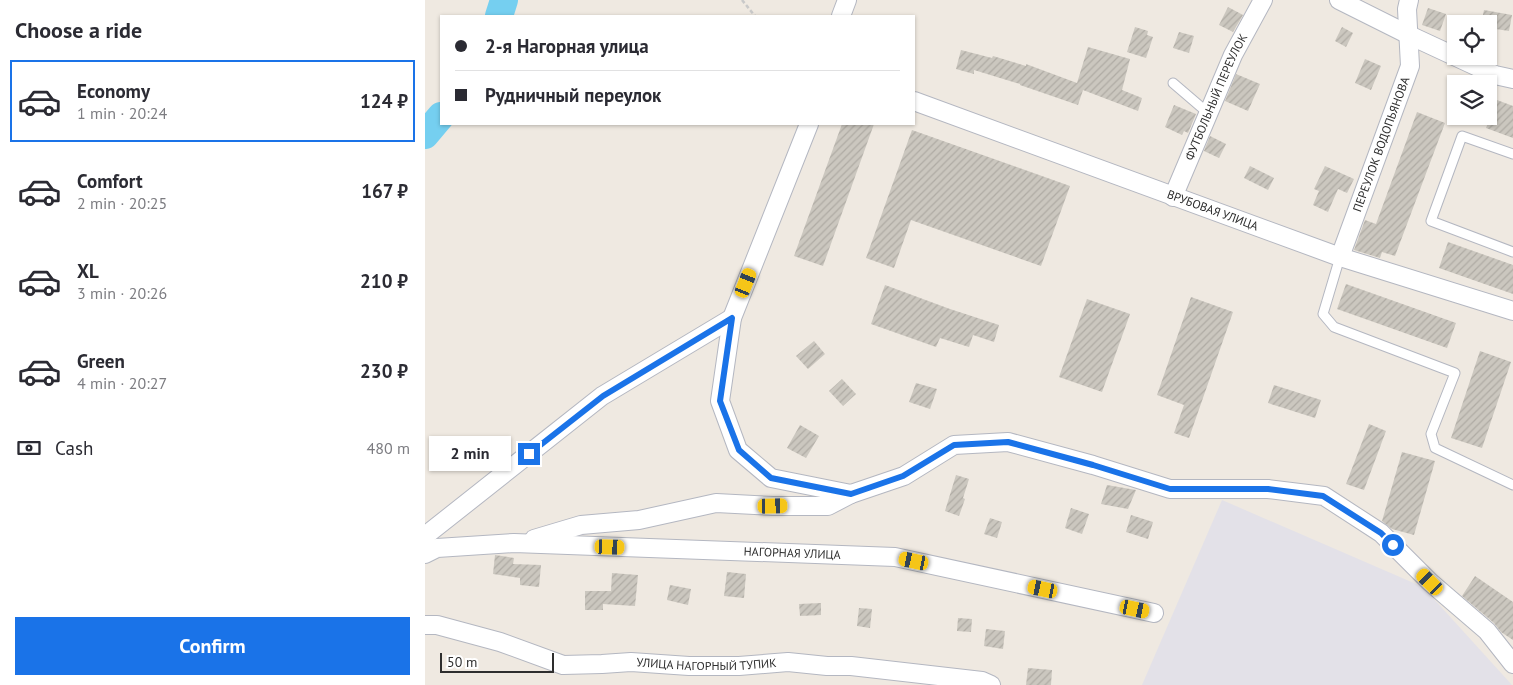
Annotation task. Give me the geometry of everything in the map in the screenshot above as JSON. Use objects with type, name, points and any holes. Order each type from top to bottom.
[{"type":"street","points":[[841,15],[847,0]]},
{"type":"street","name":"ФУТБОЛЬНЫЙ ПЕРЕУЛОК","points":[[1173,197],[1233,55],[1263,0]]},
{"type":"street","points":[[1339,0],[1495,75],[1513,79]]},
{"type":"street","name":"ПЕРЕУЛОК ВОДОПЬЯНОВА","points":[[1340,257],[1410,66],[1407,9],[1409,0]]},
{"type":"street","name":"ВРУБОВАЯ УЛИЦА","points":[[915,101],[1340,257],[1513,311]]},
{"type":"street","points":[[809,125],[732,318],[720,401],[739,450],[771,478],[851,494]]},
{"type":"street","points":[[425,536],[603,396],[732,318]]},
{"type":"street","points":[[514,543],[543,538],[581,525],[639,520],[716,503],[828,506],[851,494],[903,476],[954,445],[1008,442],[1093,465],[1170,489],[1268,489],[1323,496],[1381,533],[1430,582],[1487,631],[1513,664]]},
{"type":"street","name":"НАГОРНАЯ УЛИЦА","points":[[425,554],[437,548],[514,543],[895,557],[1154,613]]},
{"type":"street","name":"УЛИЦА НАГОРНЫЙ ТУПИК","points":[[425,625],[437,625],[500,642],[563,665],[631,662],[689,666],[739,666],[788,662],[827,666],[851,666],[982,681],[991,685]]},
{"type":"lane","points":[[1173,83],[1209,113]]},
{"type":"lane","points":[[1513,154],[1462,136],[1431,221],[1513,252]]},
{"type":"lane","points":[[1340,257],[1323,314],[1334,327],[1455,373],[1431,434],[1435,448],[1513,485]]},
{"type":"path","points":[[742,0],[754,15]]},
{"type":"shaded area","points":[[1222,500],[1423,587],[1512,685],[1142,685]]},
{"type":"building","points":[[1228,7],[1243,15],[1233,32],[1219,25]]},
{"type":"building","points":[[1428,8],[1446,14],[1440,31],[1422,25]]},
{"type":"building","points":[[1484,10],[1512,15],[1509,31],[1497,29],[1497,15],[1483,15]]},
{"type":"building","points":[[1135,27],[1148,31],[1147,35],[1153,37],[1146,58],[1127,52]]},
{"type":"building","points":[[1342,27],[1353,33],[1346,47],[1335,41]]},
{"type":"building","points":[[1179,32],[1194,36],[1189,53],[1173,48]]},
{"type":"building","points":[[1088,47],[1130,59],[1122,90],[1142,98],[1138,111],[1083,90],[1078,105],[974,70],[974,74],[956,69],[961,50],[992,58],[993,56],[1026,66],[1026,64],[1077,83]]},
{"type":"building","points":[[1365,59],[1381,66],[1371,90],[1355,83]]},
{"type":"building","points":[[1236,74],[1260,84],[1248,111],[1225,101]]},
{"type":"building","points":[[1497,100],[1513,106],[1513,138],[1486,128],[1487,125],[1497,125]]},
{"type":"building","points":[[1174,105],[1196,114],[1188,133],[1184,131],[1182,135],[1165,127]]},
{"type":"building","points":[[1417,112],[1445,123],[1395,256],[1382,252],[1380,258],[1354,250],[1365,220],[1376,224]]},
{"type":"building","points":[[842,125],[874,125],[823,266],[794,256]]},
{"type":"building","points":[[912,130],[1070,186],[1041,266],[911,220],[894,268],[866,258]]},
{"type":"building","points":[[1210,136],[1226,144],[1219,158],[1204,151]]},
{"type":"building","points":[[1250,166],[1274,178],[1268,190],[1244,178]]},
{"type":"building","points":[[1325,166],[1354,179],[1347,193],[1338,189],[1328,212],[1313,205],[1319,191],[1314,189]]},
{"type":"building","points":[[1448,242],[1513,265],[1513,294],[1439,268]]},
{"type":"building","points":[[1346,284],[1456,323],[1447,348],[1337,309]]},
{"type":"building","points":[[885,285],[999,325],[994,342],[973,335],[969,347],[940,338],[936,347],[871,324]]},
{"type":"building","points":[[1191,297],[1233,312],[1189,438],[1174,433],[1184,405],[1157,395]]},
{"type":"building","points":[[1087,299],[1130,314],[1102,392],[1059,377]]},
{"type":"building","points":[[814,341],[825,354],[808,369],[796,356]]},
{"type":"building","points":[[1480,351],[1511,362],[1482,448],[1451,438]]},
{"type":"building","points":[[842,379],[856,394],[843,406],[829,391]]},
{"type":"building","points":[[916,383],[937,389],[930,409],[909,402]]},
{"type":"building","points":[[1274,385],[1321,400],[1315,418],[1268,403]]},
{"type":"building","points":[[1369,424],[1386,431],[1364,490],[1346,484]]},
{"type":"building","points":[[800,425],[819,436],[806,458],[787,448]]},
{"type":"building","points":[[1402,452],[1435,461],[1414,535],[1392,529],[1382,521]]},
{"type":"building","points":[[956,475],[969,479],[959,516],[945,511]]},
{"type":"building","points":[[1107,485],[1136,490],[1128,509],[1101,504]]},
{"type":"building","points":[[1071,508],[1089,514],[1082,534],[1065,528]]},
{"type":"building","points":[[1131,515],[1153,522],[1148,539],[1126,532]]},
{"type":"building","points":[[990,518],[1002,522],[997,538],[984,534]]},
{"type":"building","points":[[495,555],[514,558],[513,564],[541,565],[539,587],[520,585],[520,578],[493,574]]},
{"type":"building","points":[[727,572],[746,574],[744,598],[724,596]]},
{"type":"building","points":[[612,573],[638,575],[635,606],[603,604],[603,610],[585,610],[585,591],[611,591]]},
{"type":"building","points":[[1475,576],[1513,602],[1513,640],[1501,632],[1494,623],[1462,596]]},
{"type":"building","points":[[670,585],[691,589],[688,605],[667,600]]},
{"type":"building","points":[[821,603],[821,615],[800,616],[799,604]]},
{"type":"building","points":[[859,608],[872,609],[870,628],[857,626]]},
{"type":"building","points":[[958,618],[972,619],[971,632],[957,631]]},
{"type":"building","points":[[986,629],[1005,631],[1003,649],[984,646]]},
{"type":"building","points":[[1028,668],[1052,670],[1051,685],[1026,685]]},
{"type":"waterway","points":[[499,15],[504,0]]},
{"type":"waterway","points":[[425,135],[440,117]]},
{"type":"route","points":[[529,454],[603,396],[732,318],[720,401],[739,450],[771,478],[851,494],[903,476],[954,445],[1008,442],[1093,465],[1170,489],[1268,489],[1323,496],[1381,533],[1393,545]]}]
